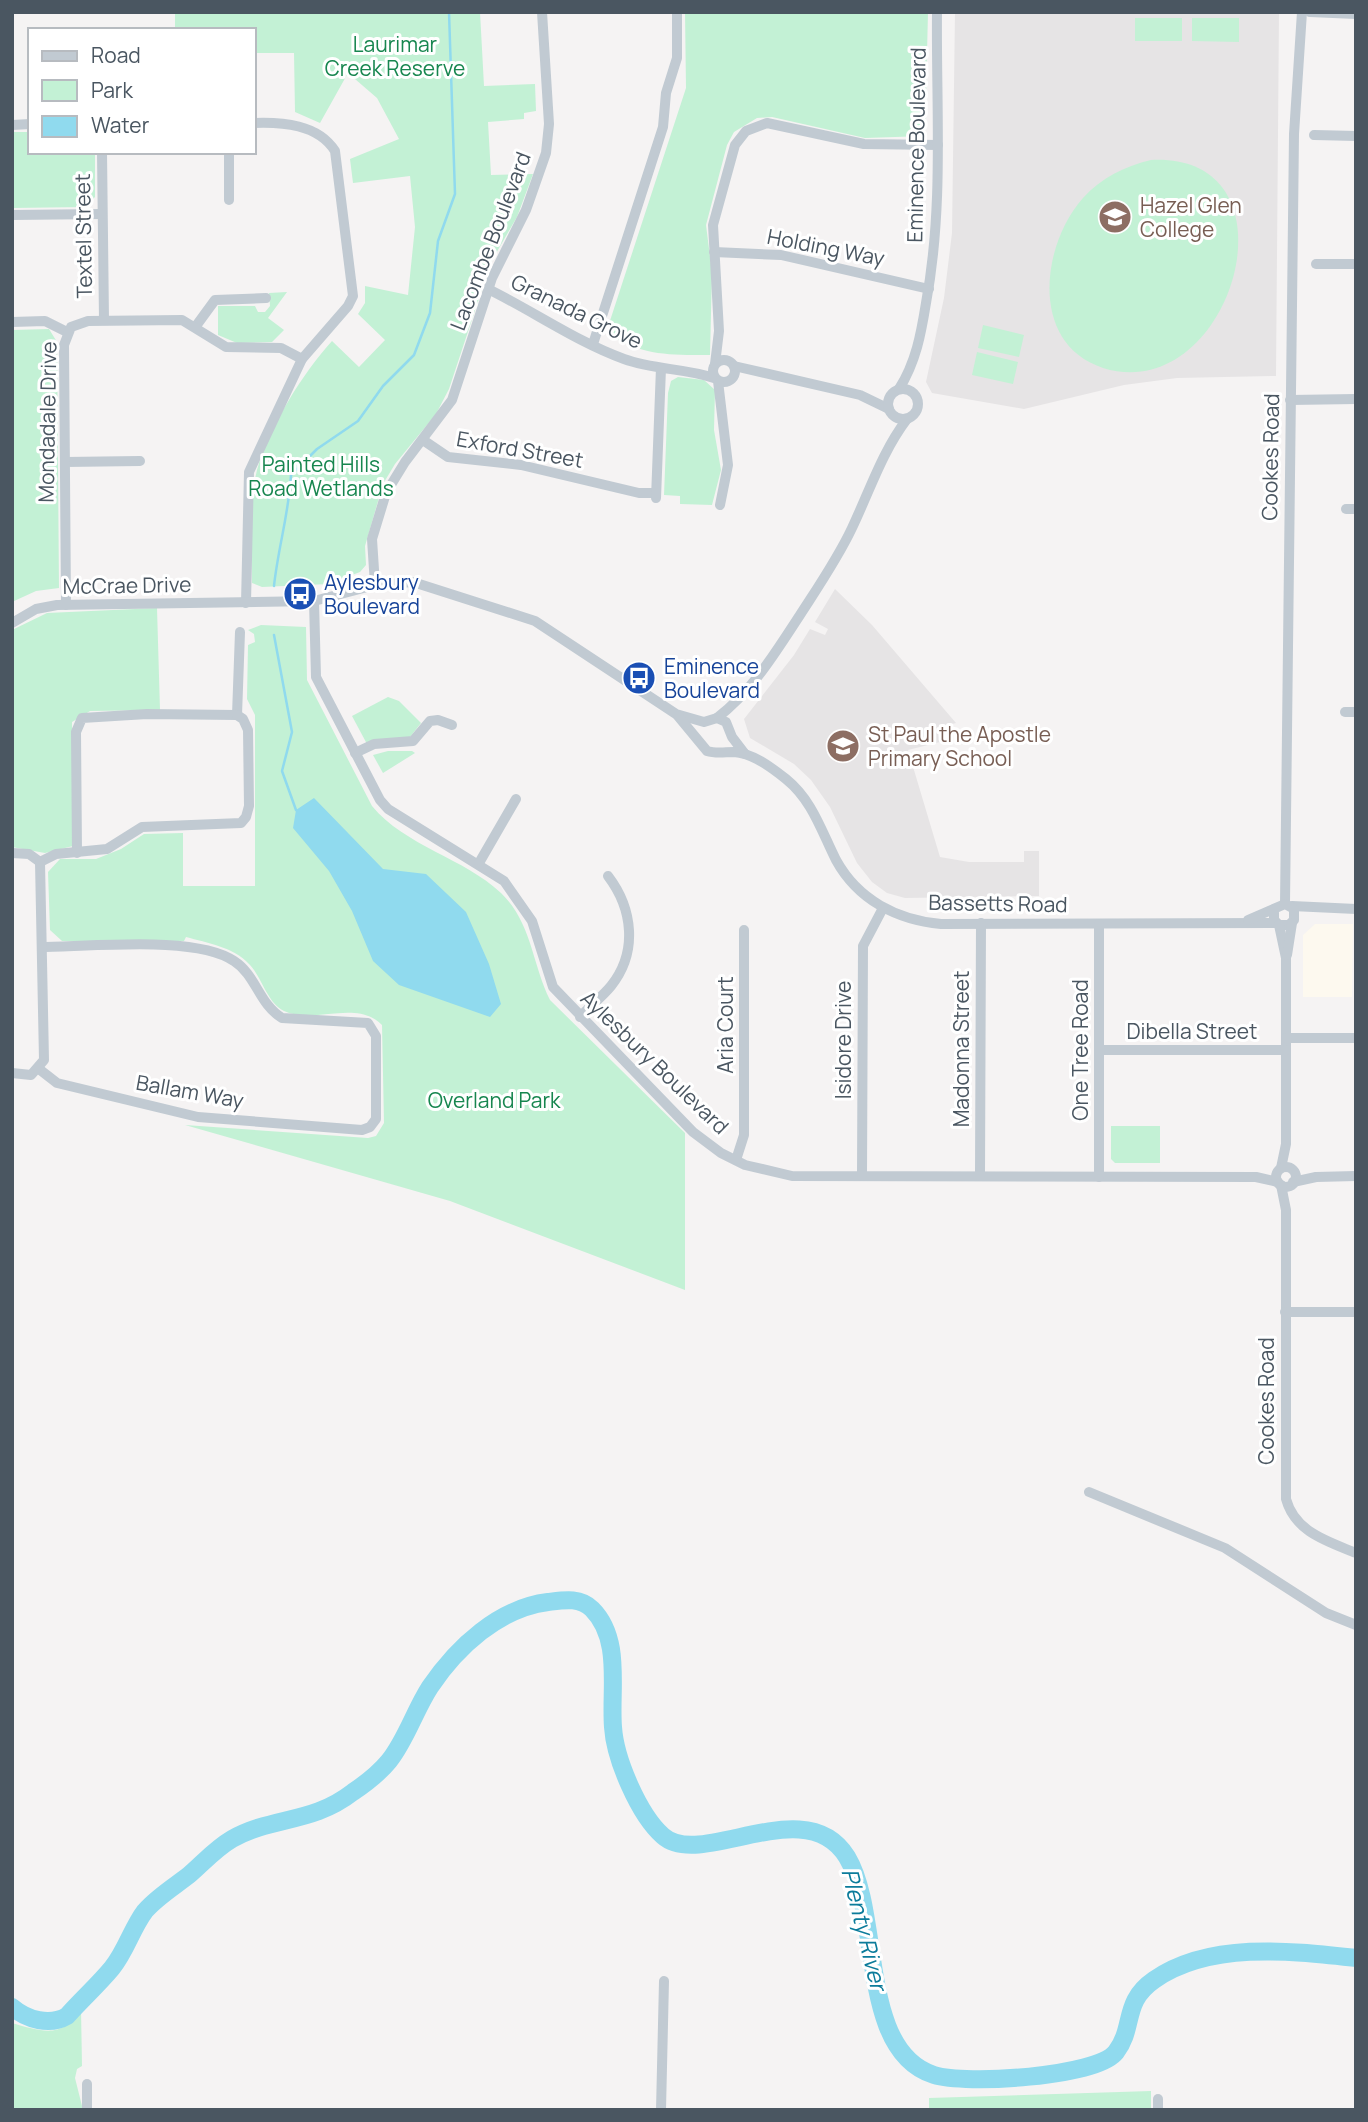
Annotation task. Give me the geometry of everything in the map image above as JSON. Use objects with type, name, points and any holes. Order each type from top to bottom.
[{"type":"street","name":"Lacombe Boulevard","points":[[375,585],[371,547],[391,482],[452,400],[488,289],[526,210],[546,153],[549,124],[542,12]]},
{"type":"street","points":[[593,344],[663,127],[668,85],[677,58],[677,12]]},
{"type":"street","name":"Eminence Boulevard","points":[[915,394],[914,360],[929,289],[937,211],[937,12]]},
{"type":"street","name":"Cookes Road","points":[[1302,12],[1294,134],[1290,400],[1288,905],[1293,922],[1286,958],[1285,1489],[1289,1509],[1308,1531],[1356,1553]]},
{"type":"street","points":[[1310,12],[1356,13]]},
{"type":"street","points":[[256,123],[286,123],[306,129],[327,142],[337,159],[353,296],[348,306],[302,359],[248,472],[246,603],[314,601],[375,585],[404,582],[430,586],[528,618],[676,714],[697,735],[703,748],[712,753],[721,752],[729,746],[739,701]]},
{"type":"street","points":[[722,410],[714,364],[719,331],[715,214],[735,145],[752,127],[777,125],[864,144],[938,145]]},
{"type":"street","points":[[1314,135],[1356,136]]},
{"type":"street","name":"Textel Street","points":[[102,154],[104,320]]},
{"type":"street","points":[[229,154],[229,200]]},
{"type":"street","points":[[12,215],[102,214]]},
{"type":"street","name":"Holding Way","points":[[715,252],[781,255],[929,289]]},
{"type":"street","points":[[1316,264],[1356,264]]},
{"type":"street","name":"Granada Grove","points":[[488,289],[622,358],[661,368],[691,370],[716,379]]},
{"type":"street","points":[[196,327],[215,300],[266,298]]},
{"type":"street","name":"Mondadale Drive","points":[[66,605],[64,345],[67,332],[80,322],[176,319],[196,327],[226,347],[281,348],[302,359]]},
{"type":"street","points":[[12,322],[46,321],[67,332]]},
{"type":"street","points":[[719,331],[731,371],[722,410],[721,425],[728,466],[720,505]]},
{"type":"street","name":"Eminence Boulevard","points":[[895,391],[914,360]]},
{"type":"street","name":"Granada Grove","points":[[691,370],[714,364],[731,371]]},
{"type":"street","name":"Exford Street","points":[[423,440],[448,457],[521,465],[656,497],[661,368]]},
{"type":"street","points":[[716,379],[731,371],[758,373],[860,395],[907,419]]},
{"type":"street","points":[[676,714],[704,722],[717,718],[739,701],[761,674],[840,552],[889,442],[918,407],[915,394],[908,389],[860,395]]},
{"type":"street","points":[[889,442],[890,412],[895,391]]},
{"type":"street","points":[[1290,400],[1356,399]]},
{"type":"street","points":[[65,461],[140,461]]},
{"type":"street","name":"Aylesbury Boulevard","points":[[314,601],[316,677],[355,753],[388,809],[479,863],[504,881],[525,907],[539,937],[553,987],[693,1132],[736,1160],[774,1173],[862,1176],[1356,1176]]},
{"type":"street","name":"McCrae Drive","points":[[12,623],[36,609],[66,605],[246,603]]},
{"type":"street","points":[[237,715],[240,632]]},
{"type":"street","points":[[40,862],[57,853],[77,853],[107,849],[142,827],[231,826],[244,820],[249,806],[248,730],[243,719],[237,715],[125,715],[82,718],[76,732],[77,853]]},
{"type":"street","name":"Bassetts Road","points":[[717,718],[731,732],[746,754],[797,789],[816,814],[844,872],[862,892],[883,908],[928,923],[1293,922]]},
{"type":"street","points":[[355,753],[374,744],[412,741],[430,721],[438,720],[452,725]]},
{"type":"street","points":[[697,735],[704,722]]},
{"type":"street","name":"Bassetts Road","points":[[721,752],[746,754]]},
{"type":"street","points":[[479,863],[516,799]]},
{"type":"street","points":[[12,853],[29,854],[40,862]]},
{"type":"street","points":[[12,1073],[31,1075],[39,1069],[44,1056],[40,862]]},
{"type":"street","points":[[580,1017],[615,980],[628,948],[629,928],[625,906],[608,876]]},
{"type":"street","points":[[1288,905],[1320,909],[1356,909]]},
{"type":"street","name":"Bassetts Road","points":[[1242,922],[1288,905]]},
{"type":"street","name":"Isidore Drive","points":[[862,1176],[863,946],[883,908]]},
{"type":"street","points":[[1293,922],[1320,909]]},
{"type":"street","name":"Cookes Road","points":[[1274,911],[1286,958]]},
{"type":"street","name":"Madonna Street","points":[[981,923],[981,1176]]},
{"type":"street","name":"One Tree Road","points":[[1099,924],[1099,1177]]},
{"type":"street","name":"Aria Court","points":[[736,1160],[744,1135],[744,930]]},
{"type":"street","name":"Ballam Way","points":[[39,1069],[57,1083],[198,1117],[356,1129],[370,1127],[377,1113],[376,1035],[368,1023],[282,1018],[265,1002],[248,973],[236,961],[195,947],[43,947]]},
{"type":"street","points":[[1286,1038],[1356,1038]]},
{"type":"street","name":"Dibella Street","points":[[1099,1050],[1286,1050]]},
{"type":"street","points":[[1285,1312],[1356,1312]]},
{"type":"street","points":[[1090,1492],[1225,1548],[1308,1603],[1356,1625]]},
{"type":"street","points":[[661,2110],[664,1981]]},
{"type":"street","points":[[87,2084],[87,2110]]},
{"type":"shaded area","name":"Hazel Glen College","points":[[955,12],[1279,12],[1276,376],[1177,378],[1124,385],[1024,409],[932,393],[926,382],[944,298],[952,233]]},
{"type":"shaded area","name":"St Paul the Apostle Primary School","points":[[835,589],[872,625],[956,723],[937,728],[940,742],[908,750],[940,857],[969,862],[1024,862],[1024,851],[1039,851],[1039,896],[905,898],[887,893],[872,882],[857,863],[830,807],[811,780],[794,764],[750,738],[744,719],[794,655],[810,629],[825,635],[828,629],[815,622]]},
{"type":"shaded area","points":[[1315,924],[1353,924],[1352,997],[1303,997],[1303,935]]},
{"type":"green space","name":"Painted Hills Road Wetlands","points":[[175,12],[480,12],[484,86],[535,84],[536,111],[524,113],[524,119],[488,122],[491,175],[533,174],[517,217],[491,262],[449,389],[436,414],[395,464],[383,484],[365,546],[366,565],[360,572],[329,584],[262,587],[252,583],[251,526],[254,484],[262,453],[278,419],[310,369],[332,341],[359,367],[385,340],[358,314],[365,303],[365,286],[408,295],[415,227],[410,176],[353,183],[350,159],[399,139],[377,98],[348,73],[320,123],[295,112],[294,53],[256,53],[256,28],[175,28]]},
{"type":"green space","points":[[685,12],[928,12],[925,136],[865,138],[772,117],[757,118],[734,132],[727,145],[706,225],[712,272],[710,355],[656,353],[619,341],[606,333],[686,88]]},
{"type":"green space","points":[[1135,18],[1182,18],[1182,41],[1135,41]]},
{"type":"green space","points":[[1192,18],[1239,18],[1239,42],[1192,41]]},
{"type":"green space","points":[[12,132],[28,132],[28,154],[95,154],[95,197],[85,207],[12,208]]},
{"type":"green space","points":[[1151,160],[1199,168],[1227,195],[1238,233],[1234,276],[1216,318],[1187,351],[1148,370],[1103,368],[1079,356],[1063,338],[1053,316],[1051,266],[1058,241],[1083,198],[1114,174]]},
{"type":"green space","points":[[287,292],[268,318],[284,330],[272,342],[237,343],[218,335],[218,306],[255,306],[258,312],[265,312],[270,306],[269,293]]},
{"type":"green space","points":[[983,325],[1024,335],[1019,357],[978,348]]},
{"type":"green space","points":[[49,329],[57,342],[59,588],[36,591],[12,602],[12,330]]},
{"type":"green space","points":[[977,352],[1018,362],[1013,384],[972,375]]},
{"type":"green space","points":[[678,377],[704,380],[715,390],[714,430],[721,470],[712,505],[680,504],[680,496],[664,495],[668,393],[671,381]]},
{"type":"green space","points":[[157,608],[160,710],[90,711],[72,722],[73,846],[45,853],[12,847],[12,630],[47,613]]},
{"type":"green space","name":"Overland Park","points":[[261,625],[306,627],[307,680],[372,806],[401,832],[470,870],[501,893],[519,917],[550,1000],[685,1133],[685,1290],[450,1201],[185,1125],[368,1138],[376,1136],[384,1123],[382,1025],[360,1014],[296,1015],[284,1011],[273,1002],[254,969],[243,958],[211,944],[186,937],[184,941],[62,941],[50,930],[48,872],[60,859],[96,859],[121,849],[144,834],[183,833],[183,886],[255,886],[255,715],[247,699],[248,645],[255,642],[254,634],[248,630]]},
{"type":"green space","points":[[388,697],[399,701],[421,723],[410,737],[367,744],[352,716]]},
{"type":"green space","points":[[388,751],[415,753],[383,773],[373,755]]},
{"type":"green space","points":[[1111,1126],[1160,1126],[1160,1163],[1115,1163],[1111,1159]]},
{"type":"green space","points":[[81,2008],[82,2066],[77,2069],[75,2078],[83,2110],[12,2110],[12,2023],[33,2029],[60,2029],[74,2018]]},
{"type":"green space","points":[[1151,2091],[1151,2110],[929,2110],[929,2098]]},
{"type":"water","points":[[314,798],[383,869],[426,874],[466,912],[489,964],[501,1004],[490,1017],[399,985],[373,961],[352,911],[329,871],[293,828],[296,810]]},
{"type":"waterway","points":[[274,586],[291,475],[317,449],[358,421],[383,386],[414,355],[430,313],[438,241],[455,194],[449,12]]},
{"type":"waterway","points":[[274,635],[292,732],[282,771],[296,810]]},
{"type":"waterway","name":"Plenty River","points":[[12,2007],[39,2020],[53,2021],[67,2016],[112,1968],[140,1918],[161,1896],[232,1839],[262,1826],[323,1810],[362,1785],[389,1761],[430,1687],[466,1644],[496,1621],[513,1612],[566,1600],[577,1601],[592,1609],[608,1635],[613,1665],[613,1727],[618,1755],[637,1801],[654,1827],[663,1836],[680,1844],[702,1844],[781,1830],[806,1830],[829,1838],[847,1857],[858,1882],[882,2011],[893,2039],[910,2061],[934,2075],[973,2079],[1030,2077],[1084,2068],[1104,2061],[1116,2052],[1122,2043],[1133,2006],[1144,1988],[1176,1968],[1200,1959],[1252,1952],[1356,1958]]},
{"type":"place","name":"Hazel Glen College","points":[[1115,217]]},
{"type":"place","name":"Aylesbury Boulevard","points":[[300,594]]},
{"type":"place","name":"Eminence Boulevard","points":[[639,678]]},
{"type":"place","name":"St Paul the Apostle Primary School","points":[[843,746]]},
{"type":"park label","name":"Laurimar Creek Reserve","points":[[395,56]]}]
